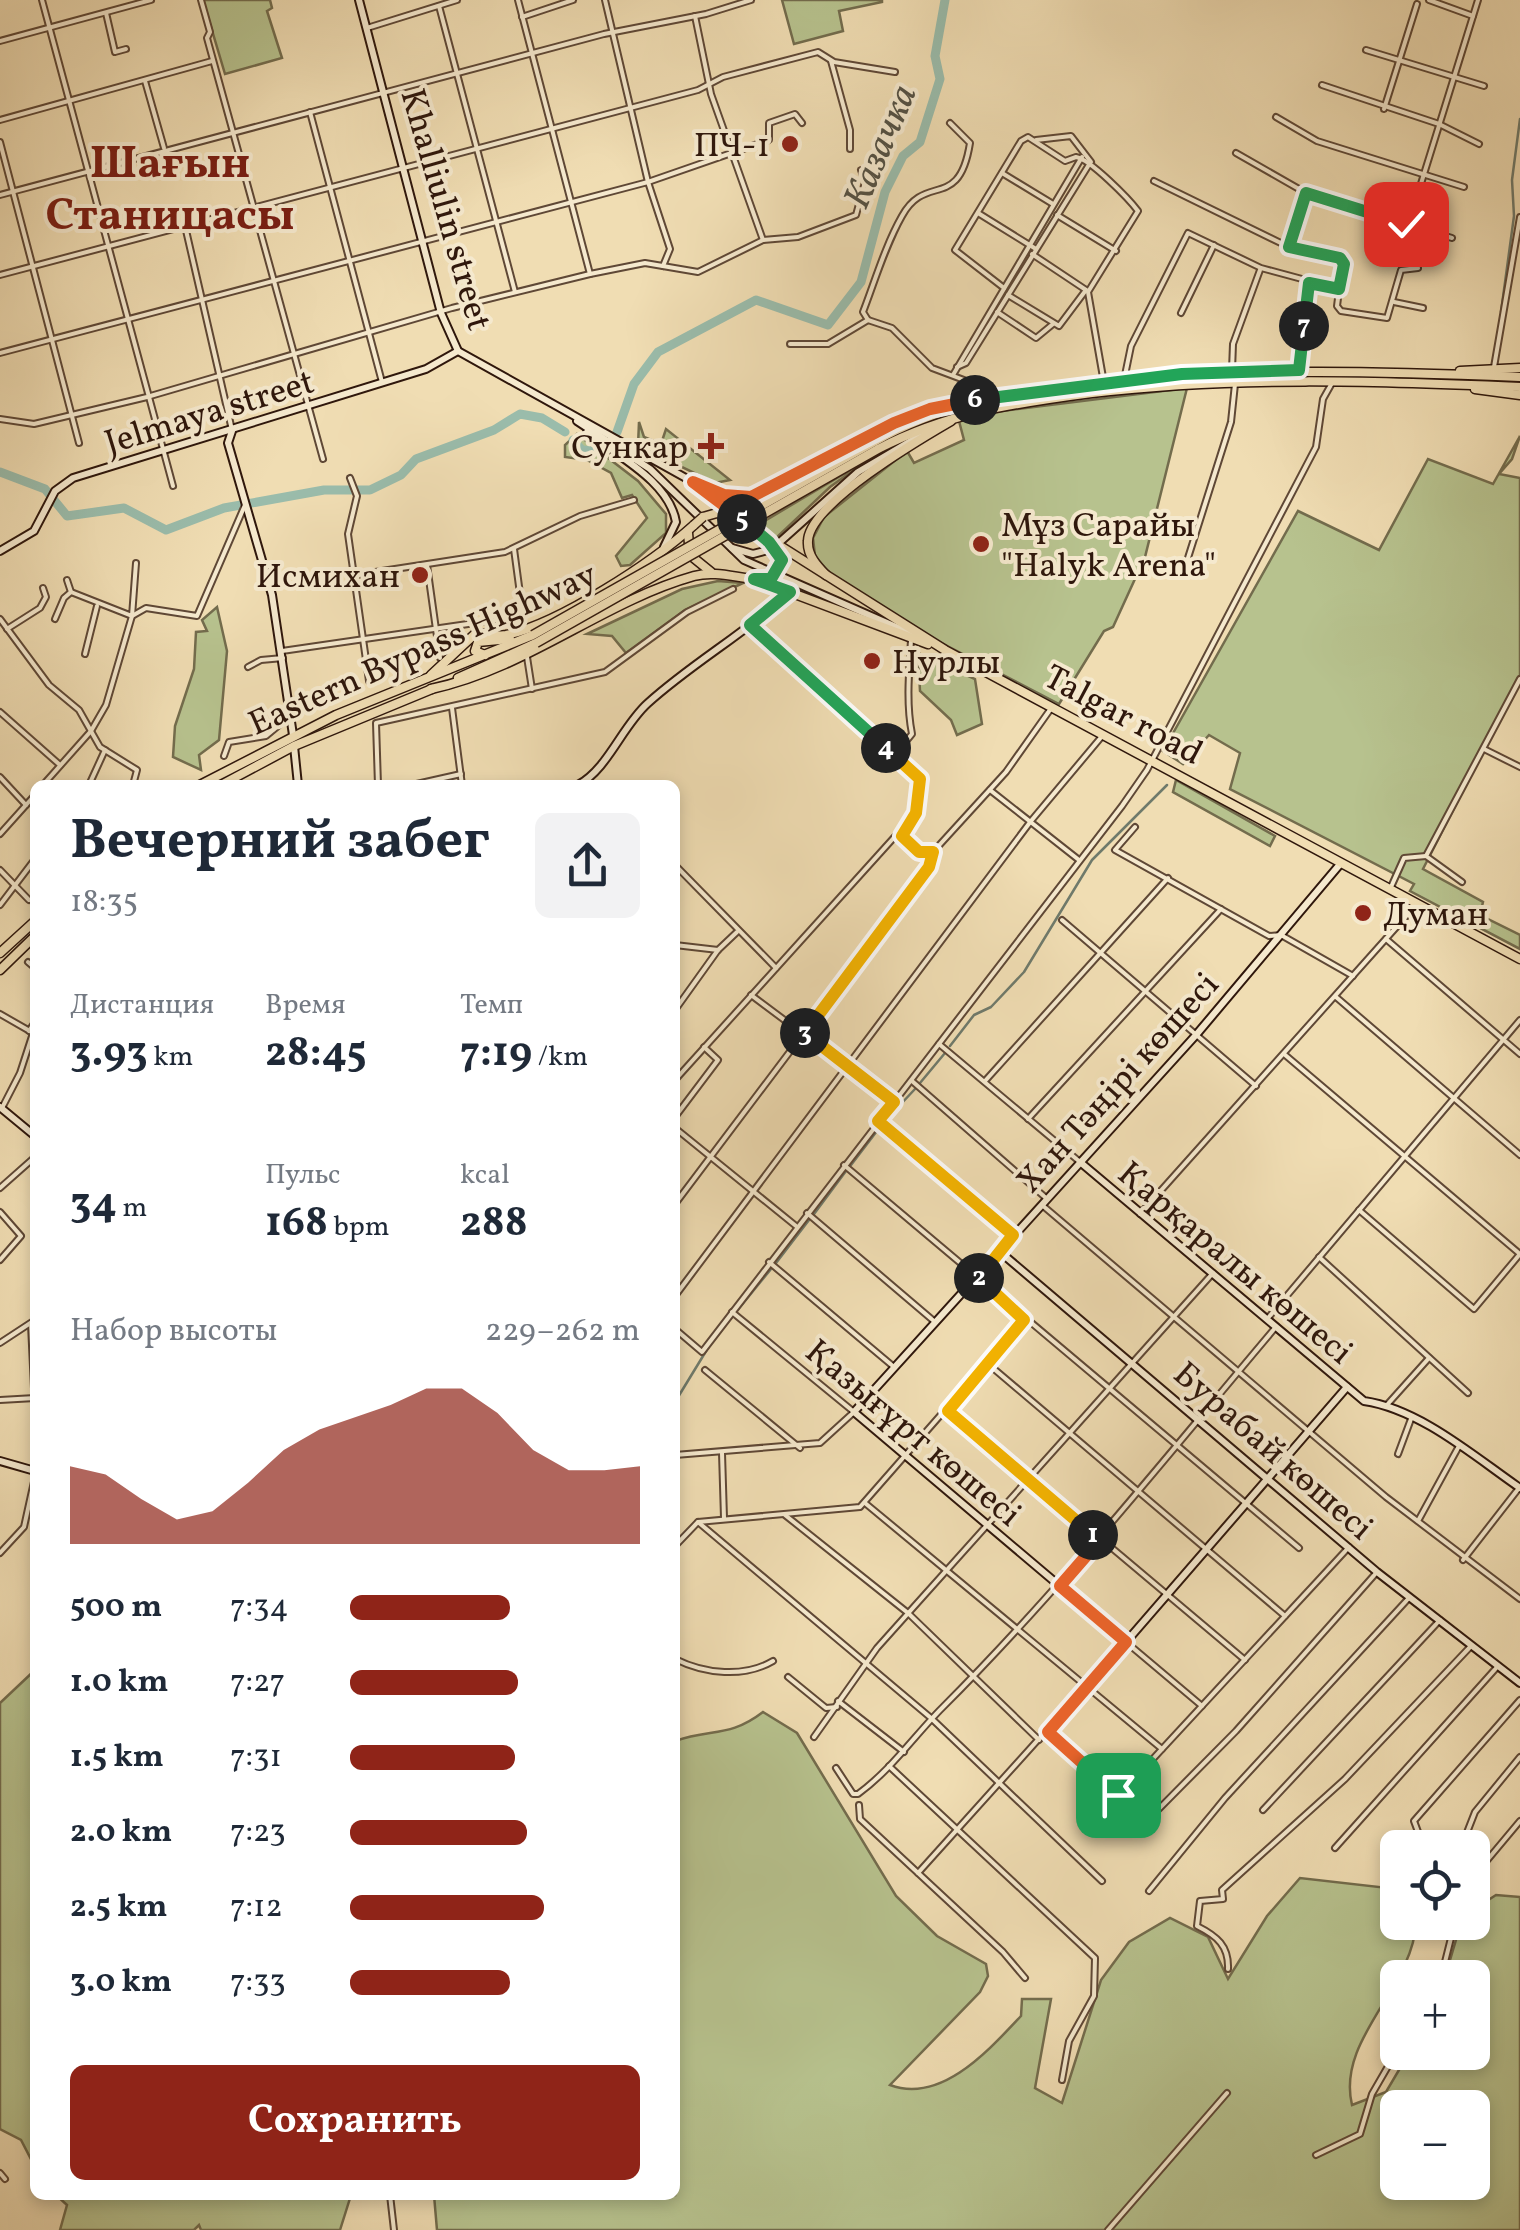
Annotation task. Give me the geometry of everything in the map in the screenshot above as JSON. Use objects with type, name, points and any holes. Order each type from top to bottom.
[{"type":"main road","points":[[1436,379],[1494,368],[1520,368]]},
{"type":"main road","points":[[876,446],[960,403],[1124,380],[1299,370],[1520,387]]},
{"type":"main road","points":[[876,446],[947,417],[980,410],[1233,374],[1333,380],[1520,378]]},
{"type":"main road","points":[[1436,379],[1520,396]]},
{"type":"main road","points":[[850,592],[813,560],[808,540],[812,526],[862,480],[951,421]]},
{"type":"main road","name":"Eastern Bypass Highway","points":[[231,780],[294,746],[431,690],[534,639],[876,446]]},
{"type":"main road","points":[[396,692],[443,668],[475,634],[500,636],[522,629],[594,594],[692,527],[721,513],[752,528]]},
{"type":"main road","points":[[692,527],[686,540],[690,554],[700,567],[716,574]]},
{"type":"main road","name":"Khalliulin street","points":[[752,528],[768,546],[780,546],[945,650]]},
{"type":"main road","points":[[754,579],[775,576],[782,560],[768,546]]},
{"type":"main road","points":[[497,652],[480,656],[474,648],[482,640],[502,641],[528,632],[652,564],[678,577],[716,574],[754,579],[945,650]]},
{"type":"main road","points":[[431,690],[527,657],[654,591],[692,577]]},
{"type":"main road","name":"Eastern Bypass Highway","points":[[209,780],[293,735],[534,639]]},
{"type":"main road","name":"Talgar road","points":[[945,650],[1520,959]]},
{"type":"main road","points":[[0,954],[30,925]]},
{"type":"main road","points":[[0,970],[30,941]]},
{"type":"street","points":[[42,0],[172,486]]},
{"type":"street","points":[[121,0],[123,7]]},
{"type":"street","points":[[0,41],[151,0]]},
{"type":"street","points":[[201,0],[214,61],[323,459]]},
{"type":"street","name":"Khalliulin street","points":[[359,0],[441,313],[458,351],[693,482],[752,528]]},
{"type":"street","points":[[367,28],[457,0]]},
{"type":"street","points":[[518,0],[590,274]]},
{"type":"street","points":[[522,17],[573,0]]},
{"type":"street","points":[[605,0],[648,182],[670,249],[664,266]]},
{"type":"street","points":[[0,194],[531,52],[751,0]]},
{"type":"street","points":[[1429,0],[1473,16]]},
{"type":"street","points":[[1396,260],[1478,0]]},
{"type":"street","points":[[1384,109],[1417,4]]},
{"type":"street","points":[[440,6],[515,292]]},
{"type":"street","points":[[106,13],[116,52],[126,49]]},
{"type":"street","points":[[696,16],[708,85],[729,154],[763,240]]},
{"type":"street","points":[[1366,50],[1484,86]]},
{"type":"street","points":[[0,275],[630,108],[818,52],[831,60],[894,72]]},
{"type":"street","points":[[831,60],[850,130],[850,150]]},
{"type":"street","points":[[0,120],[214,61]]},
{"type":"street","points":[[146,81],[164,150]]},
{"type":"street","points":[[1322,85],[1384,109],[1439,124],[1479,144]]},
{"type":"street","points":[[309,111],[382,382]]},
{"type":"street","points":[[0,352],[648,182],[766,142],[770,138],[769,123],[795,114],[802,123]]},
{"type":"street","points":[[1276,117],[1317,142],[1464,187]]},
{"type":"street","points":[[950,124],[970,143],[966,170],[957,182],[916,198],[902,215],[863,312],[868,320],[892,328],[932,368],[970,386],[976,400]]},
{"type":"street","points":[[1008,295],[1053,324],[1062,324],[1116,251],[1138,211],[1115,192],[1072,136],[1034,140]]},
{"type":"street","points":[[1004,288],[955,253],[1025,137],[1065,161],[1082,157],[1091,162]]},
{"type":"street","points":[[0,142],[79,443]]},
{"type":"street","points":[[1236,152],[1306,193],[1452,238]]},
{"type":"street","points":[[957,367],[966,363],[1008,295],[1053,204],[1082,157]]},
{"type":"street","points":[[953,375],[1004,288],[1091,162]]},
{"type":"street","points":[[0,419],[34,424],[147,397],[221,373],[590,274],[645,263],[677,272],[698,272],[763,240],[798,237],[856,215],[864,182],[861,170]]},
{"type":"street","points":[[1002,173],[1053,204]]},
{"type":"street","points":[[1154,181],[1289,247],[1343,260],[1337,306],[1341,311],[1383,319],[1401,270],[1418,268]]},
{"type":"street","points":[[1289,247],[1306,193]]},
{"type":"street","points":[[978,213],[1087,291],[1104,383]]},
{"type":"street","points":[[1057,215],[1116,251]]},
{"type":"street","points":[[1494,368],[1520,218]]},
{"type":"street","points":[[185,226],[221,373],[232,430],[228,443],[252,521],[282,654],[293,735]]},
{"type":"street","points":[[1124,380],[1131,346],[1188,233],[1261,268],[1339,289]]},
{"type":"street","points":[[1181,313],[1214,245]]},
{"type":"street","points":[[1187,562],[1231,422],[1233,344],[1261,268]]},
{"type":"street","points":[[1299,370],[1309,283]]},
{"type":"street","points":[[1392,302],[1424,308]]},
{"type":"street","points":[[997,312],[1036,338],[1053,324]]},
{"type":"street","points":[[790,344],[828,344],[868,320]]},
{"type":"street","name":"Jelmaya street","points":[[0,551],[34,531],[55,491],[73,478],[441,364],[458,351]]},
{"type":"street","points":[[680,1333],[702,1352],[912,1081],[1150,760],[1316,447],[1323,398],[1333,380]]},
{"type":"street","name":"Khalliulin street","points":[[534,393],[650,469],[734,553],[767,573],[945,650]]},
{"type":"street","points":[[693,482],[724,495],[751,497],[894,423],[960,403]]},
{"type":"street","points":[[780,546],[858,472],[951,421],[980,410]]},
{"type":"street","points":[[565,414],[643,474],[669,503],[674,530],[656,555]]},
{"type":"street","points":[[350,478],[357,493],[348,526],[369,681]]},
{"type":"street","points":[[356,575],[514,549],[580,516],[634,500]]},
{"type":"street","points":[[67,580],[71,592],[97,606],[132,616],[146,608],[197,616],[246,503]]},
{"type":"street","points":[[704,521],[741,552],[768,546]]},
{"type":"street","points":[[248,667],[282,654],[365,637],[523,616],[514,549]]},
{"type":"street","points":[[47,780],[91,731],[106,705],[132,616],[136,563]]},
{"type":"street","points":[[428,565],[440,658]]},
{"type":"street","points":[[7,630],[40,608],[46,597],[44,588]]},
{"type":"street","points":[[378,780],[376,723],[605,672],[687,612],[734,590]]},
{"type":"street","points":[[56,620],[64,598],[71,592]]},
{"type":"street","points":[[585,780],[650,701],[790,592]]},
{"type":"street","points":[[85,654],[97,606]]},
{"type":"street","points":[[0,619],[106,750],[137,770],[134,780]]},
{"type":"street","points":[[680,1074],[916,813],[920,779],[750,625]]},
{"type":"street","points":[[894,756],[912,734],[906,705],[912,689],[911,638]]},
{"type":"street","points":[[527,657],[532,689]]},
{"type":"street","points":[[1426,856],[1520,679]]},
{"type":"street","points":[[680,1197],[929,867],[933,852],[990,790],[1052,707]]},
{"type":"street","points":[[452,708],[462,780]]},
{"type":"street","points":[[0,712],[60,765]]},
{"type":"street","points":[[224,756],[229,742],[266,736],[290,716]]},
{"type":"street","points":[[680,1290],[1031,821],[1103,735]]},
{"type":"street","points":[[294,746],[297,780]]},
{"type":"street","points":[[1484,749],[1520,767]]},
{"type":"street","points":[[91,780],[106,750]]},
{"type":"street","points":[[435,780],[462,774]]},
{"type":"street","points":[[0,778],[26,805]]},
{"type":"street","points":[[990,790],[1079,860]]},
{"type":"street","points":[[0,834],[30,801]]},
{"type":"street","points":[[1135,827],[1115,850],[1269,936],[1280,936],[1354,976]]},
{"type":"street","points":[[901,834],[919,852],[933,852]]},
{"type":"street","points":[[1390,889],[1404,858],[1426,856],[1462,882]]},
{"type":"street","name":"Хан Тәңірі көшесі","points":[[680,1455],[800,1448],[826,1440],[1196,1035],[1342,864]]},
{"type":"street","points":[[0,905],[30,866]]},
{"type":"street","points":[[0,870],[29,900]]},
{"type":"street","points":[[680,870],[776,968]]},
{"type":"street","points":[[985,1081],[1168,878]]},
{"type":"street","points":[[1140,1214],[1417,904]]},
{"type":"street","points":[[1028,1119],[1221,908]]},
{"type":"street","points":[[1062,920],[1256,1086]]},
{"type":"street","points":[[680,1003],[718,950],[737,932]]},
{"type":"street","points":[[1386,939],[1520,1054]]},
{"type":"street","points":[[680,946],[718,950]]},
{"type":"street","points":[[751,995],[894,1102]]},
{"type":"street","points":[[1336,996],[1520,1155]]},
{"type":"street","points":[[0,1014],[30,1032]]},
{"type":"street","points":[[1267,1319],[1520,1020]]},
{"type":"street","points":[[30,1040],[20,1073],[1,1107],[30,1132]]},
{"type":"street","name":"Қарқаралы көшесі","points":[[939,1044],[1364,1401],[1386,1406],[1459,1446],[1520,1488]]},
{"type":"street","points":[[680,1109],[718,1060],[704,1047]]},
{"type":"street","points":[[1284,1054],[1520,1254],[1474,1309],[1360,1210]]},
{"type":"street","points":[[912,1081],[1307,1431],[1463,1560],[1520,1599]]},
{"type":"street","points":[[878,1121],[1013,1235]]},
{"type":"street","points":[[680,1132],[796,1227]]},
{"type":"street","points":[[0,1188],[30,1162]]},
{"type":"street","points":[[844,1164],[978,1274],[1024,1320],[1110,1387],[1299,1548]]},
{"type":"street","points":[[0,1212],[20,1234],[0,1260]]},
{"type":"street","points":[[807,1213],[936,1322]]},
{"type":"street","name":"Бурабай көшесі","points":[[999,1250],[1377,1572],[1520,1683]]},
{"type":"street","points":[[1320,1258],[1468,1393]]},
{"type":"street","points":[[769,1262],[894,1366]]},
{"type":"street","points":[[814,1737],[877,1648],[1213,1273]]},
{"type":"street","name":"Қазығұрт көшесі","points":[[732,1312],[1202,1706]]},
{"type":"street","points":[[680,1541],[698,1522],[865,1503],[1024,1320]]},
{"type":"street","points":[[0,1343],[30,1324]]},
{"type":"street","points":[[836,1768],[855,1795],[904,1752],[931,1718],[1020,1631],[1142,1493],[1177,1444],[1276,1327]]},
{"type":"street","points":[[1386,1406],[1429,1358]]},
{"type":"street","points":[[988,1364],[1285,1616]]},
{"type":"street","points":[[705,1370],[800,1448]]},
{"type":"street","points":[[918,1874],[1086,1689],[1347,1388]]},
{"type":"street","points":[[0,1400],[30,1398]]},
{"type":"street","points":[[948,1411],[1245,1660]]},
{"type":"street","points":[[1398,1454],[1410,1419]]},
{"type":"street","points":[[1417,1523],[1459,1446]]},
{"type":"street","points":[[722,1453],[724,1520]]},
{"type":"street","points":[[0,1461],[30,1472]]},
{"type":"street","points":[[1463,1560],[1520,1488]]},
{"type":"street","points":[[0,1553],[24,1527],[30,1498]]},
{"type":"street","points":[[865,1503],[1162,1749]]},
{"type":"street","points":[[785,1515],[908,1613],[1040,1740]]},
{"type":"street","points":[[698,1522],[931,1718],[1102,1882]]},
{"type":"street","points":[[1102,1815],[1349,1546]]},
{"type":"street","points":[[1138,1830],[1236,1731],[1377,1572]]},
{"type":"street","points":[[1150,1891],[1225,1798],[1410,1597]]},
{"type":"street","points":[[1263,1810],[1440,1620]]},
{"type":"street","points":[[1228,1970],[1226,1948],[1215,1934],[1196,1926],[1200,1901],[1222,1898],[1222,1890],[1365,1758],[1472,1646]]},
{"type":"street","points":[[680,1661],[708,1670],[740,1671],[755,1671],[773,1661]]},
{"type":"street","points":[[1335,1848],[1498,1666]]},
{"type":"street","points":[[788,1677],[826,1708],[837,1704]]},
{"type":"street","points":[[1417,1830],[1414,1822],[1520,1700]]},
{"type":"street","points":[[837,1704],[904,1752]]},
{"type":"street","points":[[1048,1732],[1118,1795]]},
{"type":"street","points":[[1467,1830],[1474,1812],[1520,1756]]},
{"type":"street","points":[[889,1766],[1095,1958],[1094,1996],[1069,2041],[1062,2080]]},
{"type":"street","points":[[859,1805],[860,1819],[1003,1952],[1025,1978]]},
{"type":"street","points":[[1490,1857],[1520,1821]]},
{"type":"street","points":[[1316,2155],[1360,2134],[1372,2094],[1386,2070]]},
{"type":"street","points":[[1108,2230],[1227,2093]]},
{"type":"street","points":[[0,2173],[5,2179]]},
{"type":"street","points":[[391,2200],[394,2230]]},
{"type":"green space","points":[[203,0],[270,0],[272,8],[267,11],[282,58],[225,74]]},
{"type":"green space","points":[[782,0],[882,2],[839,11],[843,31],[794,44]]},
{"type":"green space","name":"Мұз Сарайы \"Halyk Arena\"","points":[[1187,388],[1145,557],[1113,627],[1104,631],[1059,704],[926,635],[833,577],[815,556],[813,538],[824,517],[907,451],[914,463],[964,440],[959,421],[978,414]]},
{"type":"green space","points":[[639,422],[644,437],[661,444],[666,429],[730,480],[715,483],[638,446]]},
{"type":"green space","points":[[577,434],[638,481],[666,514],[666,533],[630,565],[621,566],[616,556],[647,518],[632,495],[622,498],[611,473],[587,460],[565,457],[565,445]]},
{"type":"green space","points":[[1520,436],[1512,459],[1499,474],[1520,478],[1520,679],[1423,869],[1483,902],[1480,915],[1520,935],[1520,949],[1410,891],[1414,884],[1230,789],[1240,753],[1209,735],[1183,764],[1163,751],[1298,511],[1379,550],[1428,459],[1493,484]]},
{"type":"green space","points":[[869,459],[830,487],[774,540],[756,526]]},
{"type":"green space","points":[[718,581],[743,583],[685,610],[626,653],[612,636],[587,634],[682,589]]},
{"type":"green space","points":[[217,607],[227,651],[219,740],[199,755],[201,770],[173,757],[175,726],[194,669],[196,632],[207,631],[202,620]]},
{"type":"green space","points":[[918,653],[975,679],[982,724],[957,735],[951,720],[920,691]]},
{"type":"green space","points":[[1176,780],[1275,836],[1270,846],[1173,792]]},
{"type":"green space","points":[[30,1675],[30,2157],[21,2140],[0,2129],[0,1703]]},
{"type":"green space","points":[[763,1712],[797,1733],[896,1896],[937,1936],[986,1964],[988,1976],[980,1992],[890,2085],[909,2089],[945,2081],[978,2058],[1021,2016],[1022,1999],[1051,1999],[1035,2088],[1062,2103],[1101,1980],[1129,1942],[1170,1918],[1208,1937],[1228,1979],[1267,1916],[1300,1878],[1380,1887],[1380,1940],[1413,1940],[1406,1960],[1380,1960],[1380,2008],[1364,2036],[1350,2081],[1352,2105],[1380,2094],[1380,2200],[1490,2200],[1490,2090],[1387,2090],[1399,2070],[1490,2070],[1490,1960],[1450,1960],[1456,1940],[1490,1940],[1490,1899],[1496,1895],[1520,1897],[1520,2230],[437,2230],[434,2200],[680,2200],[680,1739],[730,1729]]},
{"type":"green space","points":[[62,2200],[349,2200],[340,2230],[201,2230],[199,2225],[194,2230],[60,2230],[67,2205]]},
{"type":"waterway","name":"Казачка","points":[[617,432],[634,384],[658,352],[756,300],[828,325],[861,282],[885,192],[903,156],[920,142],[940,79],[935,56],[945,0]]},
{"type":"waterway","points":[[1501,312],[1514,216],[1512,180],[1520,119]]},
{"type":"waterway","name":"Казачка","points":[[0,472],[45,489],[67,516],[124,508],[166,530],[224,508],[324,490],[370,490],[401,475],[416,459],[494,430],[520,414],[542,418],[565,432]]},
{"type":"waterway","name":"Казачка","points":[[573,440],[582,450],[593,451]]},
{"type":"waterway","points":[[950,1046],[974,1015],[991,1007],[1024,972],[1092,860],[1167,785]]},
{"type":"waterway","points":[[920,1083],[945,1053]]},
{"type":"waterway","points":[[885,1121],[915,1089]]},
{"type":"waterway","points":[[851,1165],[880,1127]]},
{"type":"waterway","points":[[814,1214],[846,1171]]},
{"type":"waterway","points":[[776,1263],[809,1220]]},
{"type":"waterway","points":[[680,1394],[711,1343],[771,1269]]},
{"type":"place","name":"ПЧ-1","points":[[790,144]]},
{"type":"place","name":"Сункар","points":[[711,446]]},
{"type":"place","name":"Мұз Сарайы \"Halyk Arena\"","points":[[981,544]]},
{"type":"place","name":"Исмихан","points":[[420,575]]},
{"type":"place","name":"Нурлы","points":[[872,661]]},
{"type":"place","name":"Думан","points":[[1363,913]]},
{"type":"district","name":"Шағын Станицасы","points":[[170,187]]},
{"type":"route","points":[[1118,1795],[1048,1732],[1126,1642],[1060,1586],[1100,1540],[948,1411],[1024,1320],[982,1283],[978,1274],[1013,1235],[878,1121],[894,1102],[803,1032],[929,867],[933,852],[919,852],[902,836],[916,813],[920,779],[750,625],[790,592],[754,579],[769,580],[777,574],[782,560],[769,542],[726,504],[693,482],[724,495],[751,497],[864,437],[944,405],[1182,374],[1299,370],[1309,283],[1339,289],[1344,264],[1340,258],[1289,247],[1306,193],[1406,224]]}]
